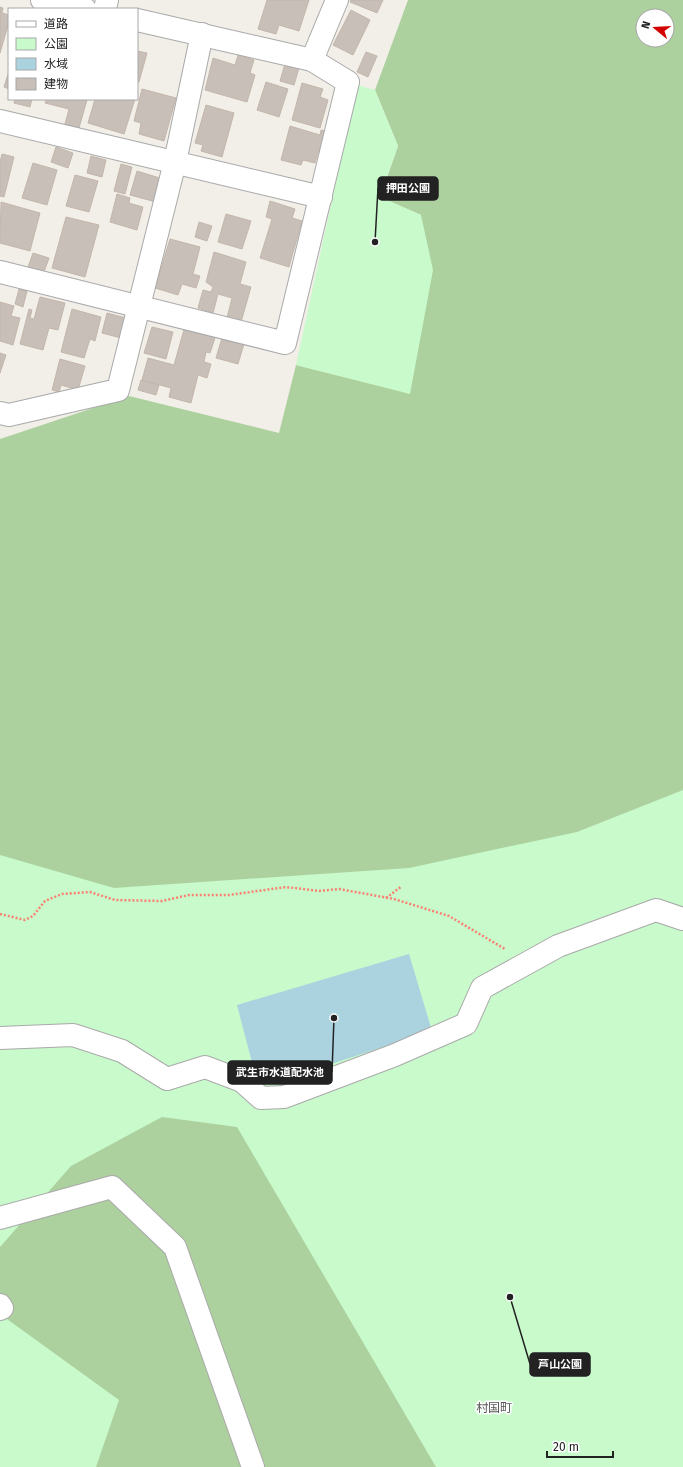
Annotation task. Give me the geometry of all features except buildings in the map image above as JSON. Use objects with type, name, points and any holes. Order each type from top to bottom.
[{"type":"street","points":[[42,0],[79,8]]},
{"type":"street","points":[[312,60],[337,0]]},
{"type":"street","points":[[0,272],[139,305],[285,343],[348,82],[312,60],[138,20]]},
{"type":"street","points":[[0,413],[10,415],[118,390],[175,162],[202,34]]},
{"type":"street","points":[[0,121],[321,197]]},
{"type":"street","points":[[0,1038],[73,1036],[122,1052],[167,1079],[205,1067],[242,1081],[261,1098],[284,1097],[395,1055],[466,1024],[482,988],[558,946],[656,910],[683,919]]},
{"type":"street","points":[[0,1218],[112,1187],[175,1247],[253,1467]]},
{"type":"street","points":[[0,1305],[2,1308],[0,1309]]},
{"type":"path","points":[[386,898],[402,886]]},
{"type":"path","points":[[0,914],[25,920],[33,916],[45,901],[62,894],[69,893],[90,892],[114,900],[162,901],[190,895],[229,895],[286,887],[318,891],[339,889],[386,898],[449,916],[527,963]]},
{"type":"green space","points":[[408,0],[683,0],[683,1467],[0,1467],[0,439],[129,396],[279,433],[296,365],[409,393],[421,215],[380,197],[398,146],[375,90]]},
{"type":"green space","points":[[357,85],[375,90],[398,146],[380,197],[421,215],[433,270],[410,394],[296,365]]},
{"type":"green space","points":[[683,790],[683,1467],[436,1467],[237,1127],[162,1117],[71,1166],[0,1247],[0,855],[114,888],[409,868],[577,832]]},
{"type":"green space","points":[[0,1314],[119,1400],[96,1467],[0,1467]]},
{"type":"water","points":[[409,954],[432,1031],[276,1082],[254,1070],[237,1005]]},
{"type":"place","name":"押田公園","points":[[375,242]]},
{"type":"place","name":"武生市水道配水池","points":[[334,1018]]},
{"type":"place","name":"芦山公園","points":[[510,1297]]},
{"type":"district","name":"村国町","points":[[494,1408]]}]
